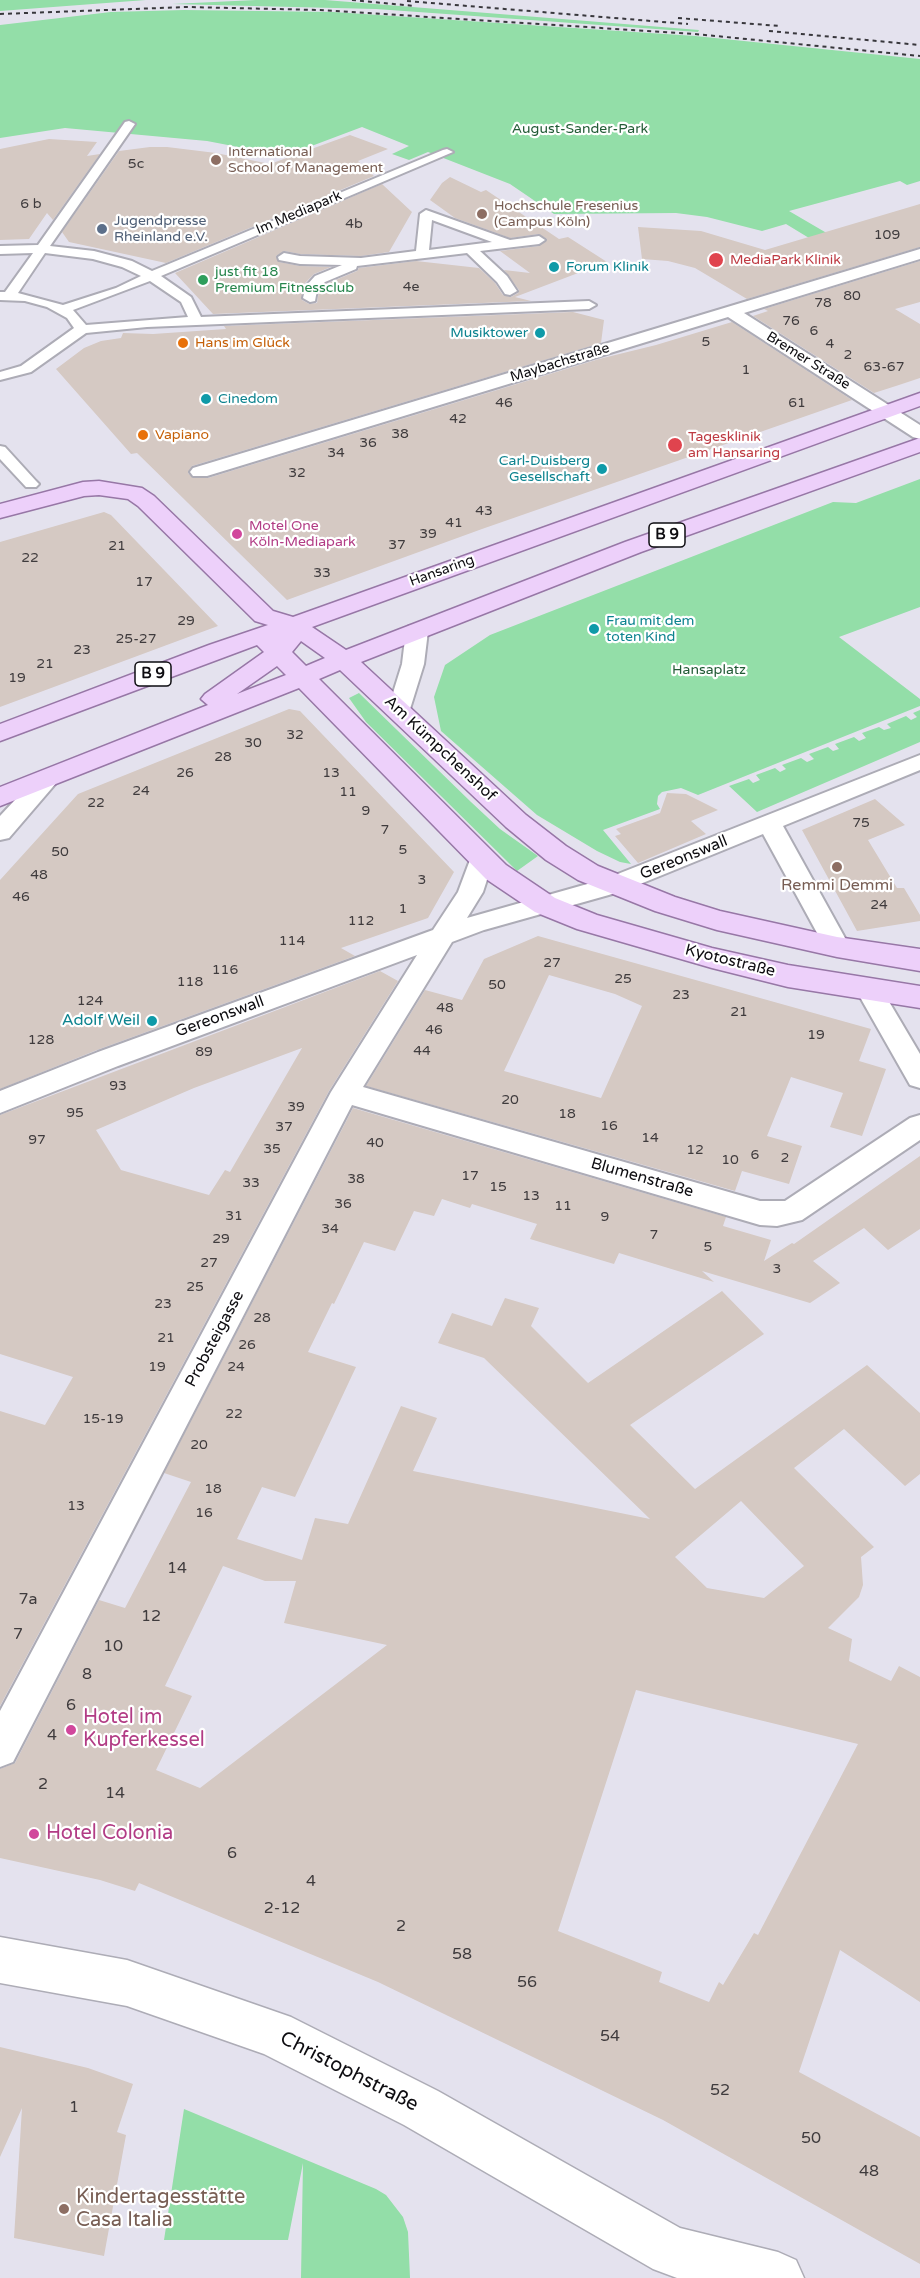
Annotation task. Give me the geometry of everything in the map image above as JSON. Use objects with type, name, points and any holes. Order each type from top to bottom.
[{"type":"main road","name":"Hansaring","points":[[0,733],[263,626],[302,624],[890,414],[920,399]]},
{"type":"main road","name":"B 9","points":[[0,797],[136,741],[633,547],[920,445]]},
{"type":"main road","points":[[0,511],[68,492],[99,488],[134,493],[146,501],[263,626],[279,653],[482,858],[511,883],[545,905]]},
{"type":"main road","name":"B 9","points":[[136,741],[233,687],[279,653],[302,624]]},
{"type":"main road","name":"Am Kümpchenshof","points":[[302,624],[399,709],[516,821],[556,853],[614,885]]},
{"type":"main road","points":[[302,624],[295,642],[296,657],[303,677]]},
{"type":"main road","points":[[614,885],[717,920],[837,947],[920,960]]},
{"type":"main road","name":"Kyotostraße","points":[[545,905],[587,922],[712,958],[788,976],[920,997]]},
{"type":"street","points":[[5,296],[43,249],[129,124]]},
{"type":"street","name":"Im Mediapark","points":[[63,309],[152,276],[447,152]]},
{"type":"street","points":[[422,255],[423,212],[511,244]]},
{"type":"street","points":[[284,257],[300,260],[361,262],[539,240]]},
{"type":"street","points":[[0,250],[43,249],[94,255],[127,264],[152,276],[186,300],[197,321]]},
{"type":"street","points":[[471,250],[502,279],[514,299]]},
{"type":"street","name":"Maybachstraße","points":[[200,471],[920,254]]},
{"type":"street","points":[[311,307],[311,289],[320,279],[361,262]]},
{"type":"street","points":[[5,296],[40,300],[63,309],[72,315],[82,329]]},
{"type":"street","points":[[0,376],[26,369],[82,329],[197,321],[311,307],[514,299],[589,305]]},
{"type":"street","name":"Bremer Straße","points":[[730,311],[890,414]]},
{"type":"street","points":[[890,414],[920,433]]},
{"type":"street","name":"Hansaring","points":[[890,414],[920,420]]},
{"type":"street","points":[[0,450],[31,484]]},
{"type":"street","points":[[399,709],[413,664],[417,631]]},
{"type":"street","name":"Gereonswall","points":[[0,1102],[108,1059],[475,924],[614,885],[920,762]]},
{"type":"street","points":[[0,832],[49,777]]},
{"type":"street","points":[[770,824],[837,947]]},
{"type":"street","points":[[442,936],[470,892],[482,858]]},
{"type":"street","name":"Probsteigasse","points":[[0,1749],[345,1092],[442,936]]},
{"type":"street","points":[[869,990],[920,1078]]},
{"type":"street","name":"Blumenstraße","points":[[345,1092],[760,1213],[792,1212],[920,1126]]},
{"type":"street","name":"Christophstraße","points":[[0,1960],[127,1983],[274,2034],[421,2108],[682,2264],[778,2278]]},
{"type":"green space","points":[[0,0],[146,0],[0,11]]},
{"type":"green space","points":[[256,0],[325,0],[699,30],[698,32],[376,9],[172,4]]},
{"type":"green space","name":"August-Sander-Park","points":[[184,10],[333,12],[695,36],[920,59],[920,181],[907,185],[900,181],[789,211],[854,249],[837,255],[786,224],[762,231],[707,217],[676,213],[554,214],[510,184],[428,152],[409,160],[392,154],[409,146],[362,127],[285,156],[207,141],[65,128],[0,138],[0,25],[111,12]]},
{"type":"green space","name":"Hansaplatz","points":[[920,479],[920,607],[839,637],[920,699],[920,706],[698,795],[681,788],[662,792],[658,796],[657,804],[660,809],[603,830],[631,864],[620,862],[597,851],[537,815],[441,731],[434,697],[445,665],[490,635],[833,502],[856,503]]},
{"type":"green space","points":[[359,693],[500,829],[538,856],[517,871],[366,722],[349,698]]},
{"type":"green space","points":[[920,710],[920,742],[757,812],[729,786],[749,779],[753,783],[760,780],[756,775],[775,768],[780,772],[786,769],[782,765],[801,758],[807,762],[814,759],[809,754],[828,747],[833,751],[839,749],[835,744],[854,737],[859,741],[866,738],[862,733],[879,727],[884,730],[891,728],[887,724],[906,716],[911,720],[917,717],[913,713]]},
{"type":"green space","points":[[184,2109],[386,2195],[403,2217],[408,2232],[410,2278],[301,2278],[303,2163],[288,2240],[164,2240]]},
{"type":"building","points":[[350,135],[388,149],[358,161],[374,176],[166,263],[69,242],[62,232],[119,151],[167,147],[216,153],[270,164]]},
{"type":"building","points":[[49,139],[97,142],[87,156],[100,154],[53,220],[47,213],[29,239],[0,240],[0,149]]},
{"type":"building","points":[[450,177],[481,192],[486,190],[559,239],[568,237],[607,262],[515,297],[531,301],[213,314],[175,273],[382,184],[412,212],[389,252],[361,256],[300,254],[284,251],[276,256],[279,262],[300,266],[331,267],[314,274],[304,284],[302,300],[309,304],[317,303],[319,291],[326,284],[357,271],[359,268],[416,261],[479,268],[495,283],[503,295],[511,297],[519,290],[504,270],[530,273],[500,251],[539,246],[547,239],[539,234],[510,238],[455,218],[430,200],[442,183]]},
{"type":"building","points":[[920,204],[920,247],[747,299],[695,268],[668,261],[642,259],[638,227],[701,231],[765,250]]},
{"type":"building","points":[[920,261],[920,302],[895,309],[920,324],[920,378],[899,385],[874,393],[753,316],[768,311],[764,309]]},
{"type":"building","points":[[573,312],[604,320],[601,343],[192,466],[188,473],[193,478],[208,478],[599,359],[732,322],[852,400],[482,529],[287,600],[137,453],[131,454],[56,369],[84,348],[101,341],[121,338],[123,333],[153,334],[226,329],[224,326]]},
{"type":"building","points":[[104,512],[111,515],[218,626],[0,707],[0,542]]},
{"type":"building","points":[[289,709],[300,711],[454,872],[428,918],[341,948],[355,956],[97,1050],[0,1089],[0,880],[78,794]]},
{"type":"building","points":[[667,793],[686,794],[718,810],[691,821],[706,834],[638,863],[615,836],[621,834],[616,829],[660,813]]},
{"type":"building","points":[[875,799],[905,825],[868,840],[897,888],[904,888],[920,915],[920,921],[857,931],[802,830]]},
{"type":"building","points":[[538,936],[871,1029],[859,1061],[886,1069],[862,1136],[830,1127],[843,1093],[791,1077],[767,1136],[802,1146],[789,1184],[742,1171],[735,1191],[366,1086],[425,990],[462,1000],[484,959]],"holes":[[[549,975],[615,994],[642,1006],[601,1098],[504,1071]]]},
{"type":"building","points":[[380,971],[398,981],[329,1091],[0,1706],[0,1411],[45,1425],[73,1377],[0,1354],[0,1115]],"holes":[[[302,1048],[230,1172],[225,1170],[209,1195],[121,1170],[96,1130],[194,1088]]]},
{"type":"building","points":[[353,1108],[726,1217],[723,1226],[771,1240],[764,1261],[792,1243],[794,1244],[920,1156],[920,1229],[888,1250],[864,1228],[813,1261],[840,1283],[810,1303],[702,1271],[714,1282],[619,1253],[614,1264],[530,1239],[537,1224],[472,1204],[470,1208],[442,1199],[434,1216],[414,1211],[395,1251],[364,1242],[308,1352],[356,1367],[295,1497],[262,1487],[237,1539],[302,1560],[315,1518],[348,1524],[401,1406],[437,1418],[413,1471],[650,1519],[484,1358],[438,1343],[452,1313],[492,1326],[505,1298],[539,1308],[531,1326],[588,1383],[722,1291],[764,1334],[630,1425],[695,1489],[867,1365],[920,1413],[920,1474],[905,1486],[844,1429],[794,1468],[874,1547],[861,1557],[863,1585],[859,1597],[828,1628],[852,1639],[849,1661],[891,1681],[899,1666],[920,1677],[920,2002],[840,1950],[799,2072],[920,2137],[920,2264],[663,2120],[378,1982],[139,1883],[135,1891],[100,1880],[0,1858],[0,1769],[15,1763],[99,1600],[125,1608],[191,1482],[164,1473]],"holes":[[[741,1501],[804,1566],[764,1598],[707,1588],[675,1557]],[[223,1566],[265,1581],[296,1581],[284,1623],[387,1645],[200,1788],[156,1770],[192,1696],[165,1686]],[[636,1690],[858,1744],[758,1935],[754,1933],[723,1985],[719,1982],[709,2002],[659,1982],[662,1972],[558,1931]]]},
{"type":"building","points":[[0,2047],[88,2068],[133,2084],[117,2132],[126,2135],[104,2256],[14,2238],[22,2108],[0,2157]]},
{"type":"railway","points":[[352,0],[415,6]]},
{"type":"railway","points":[[407,1],[688,24]]},
{"type":"railway","points":[[0,14],[187,7],[320,10],[695,34],[920,56]]},
{"type":"railway","points":[[678,18],[780,26]]},
{"type":"railway","points":[[769,31],[920,45]]},
{"type":"place","name":"International School of Management","points":[[216,160]]},
{"type":"place","name":"Hochschule Fresenius (Campus Köln)","points":[[482,214]]},
{"type":"place","name":"Jugendpresse Rheinland e.V.","points":[[102,229]]},
{"type":"place","name":"MediaPark Klinik","points":[[716,260]]},
{"type":"place","name":"Forum Klinik","points":[[554,267]]},
{"type":"place","name":"just fit 18 Premium Fitnessclub","points":[[203,280]]},
{"type":"place","name":"Musiktower","points":[[540,333]]},
{"type":"place","name":"Hans im Glück","points":[[183,343]]},
{"type":"place","name":"Cinedom","points":[[206,399]]},
{"type":"place","name":"Vapiano","points":[[143,435]]},
{"type":"place","name":"Tagesklinik am Hansaring","points":[[675,445]]},
{"type":"place","name":"Carl-Duisberg Gesellschaft","points":[[602,469]]},
{"type":"place","name":"Motel One Köln-Mediapark","points":[[237,534]]},
{"type":"place","name":"Frau mit dem toten Kind","points":[[594,629]]},
{"type":"place","name":"Remmi Demmi","points":[[837,867]]},
{"type":"place","name":"Adolf Weil","points":[[152,1021]]},
{"type":"place","name":"Hotel im Kupferkessel","points":[[71,1730]]},
{"type":"place","name":"Hotel Colonia","points":[[34,1834]]},
{"type":"place","name":"Kindertagesstätte Casa Italia","points":[[64,2209]]}]
